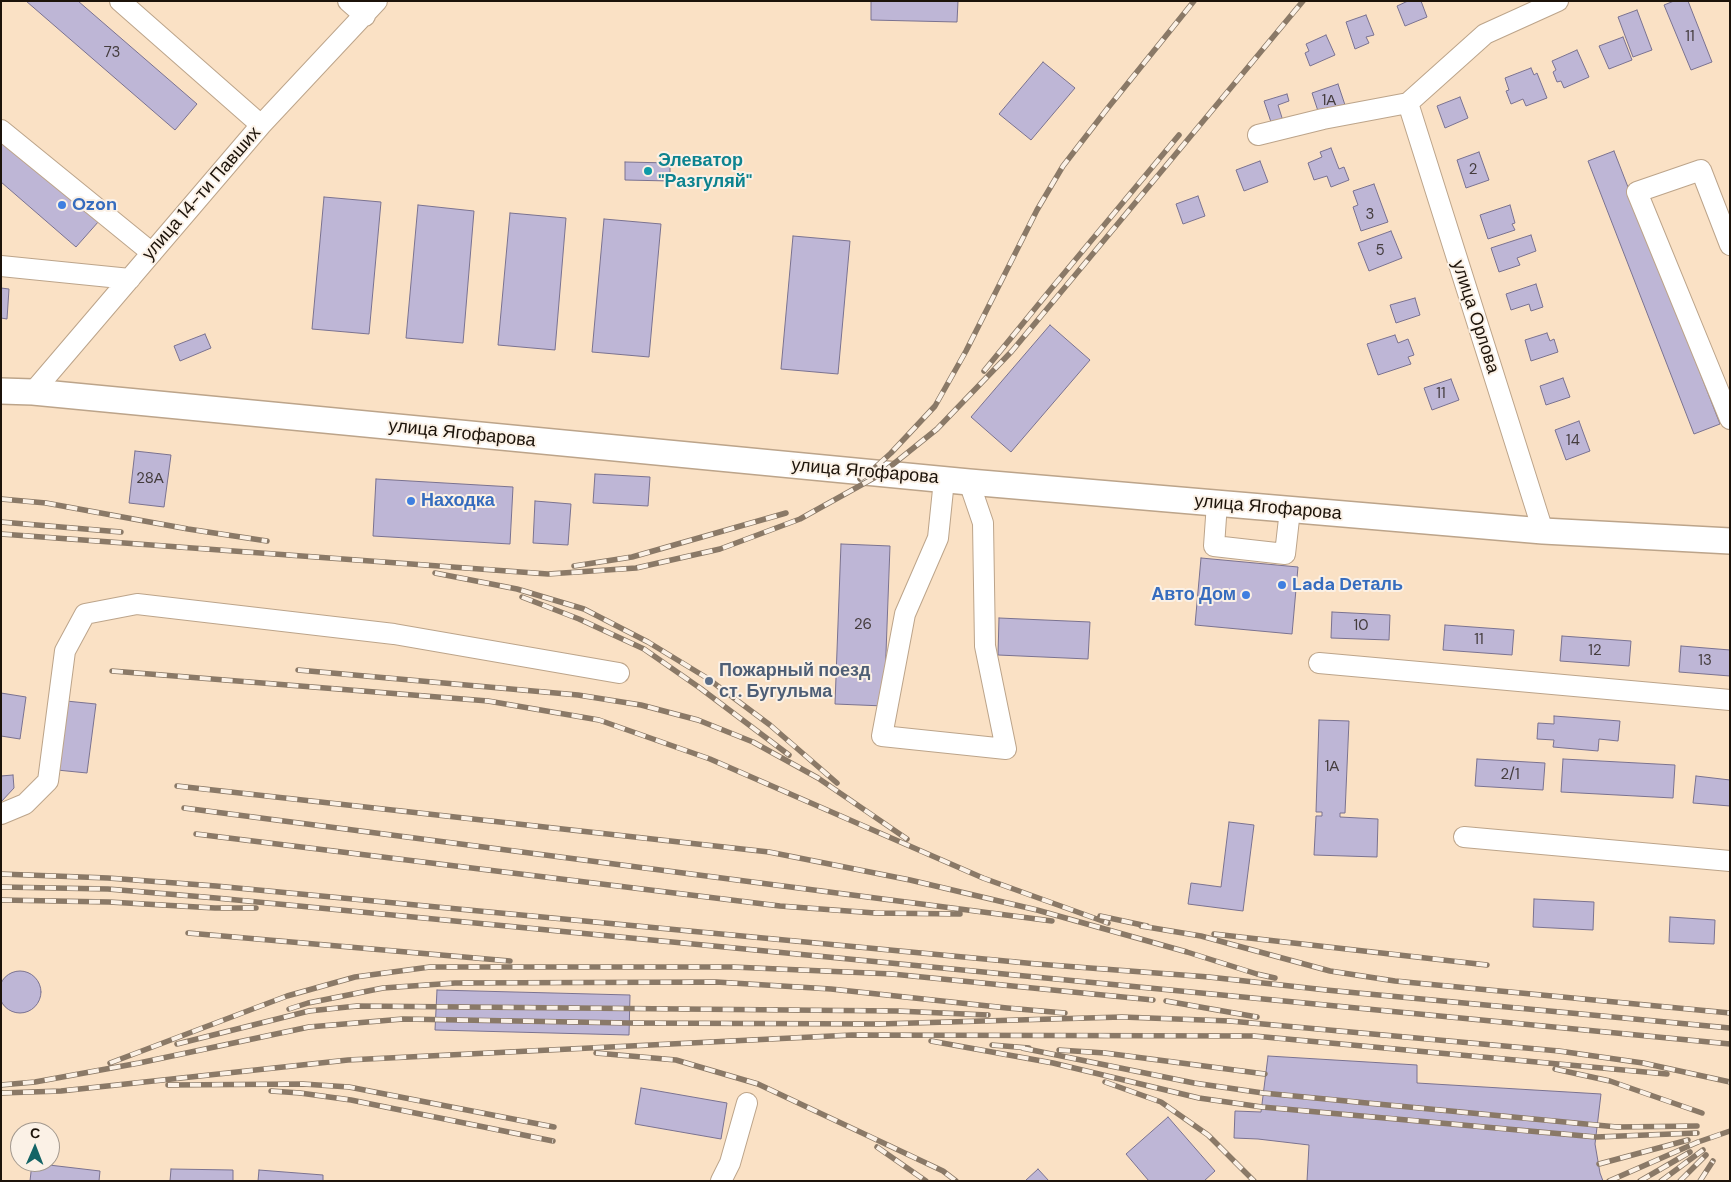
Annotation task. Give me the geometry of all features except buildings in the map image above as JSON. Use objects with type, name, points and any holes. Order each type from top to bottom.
[{"type":"main road","name":"улица Ягофарова","points":[[1,391],[33,392],[944,480],[1543,532],[1730,541]]},
{"type":"street","points":[[120,1],[261,125]]},
{"type":"street","points":[[348,1],[371,9]]},
{"type":"street","points":[[1258,135],[1323,119],[1408,104],[1484,34],[1558,1]]},
{"type":"street","name":"улица 14-ти Павших","points":[[33,392],[261,125],[371,9]]},
{"type":"street","name":"улица Орлова","points":[[1408,104],[1543,532]]},
{"type":"street","points":[[1,130],[152,253]]},
{"type":"street","points":[[1730,245],[1701,170],[1637,192],[1730,419]]},
{"type":"street","points":[[1,266],[130,279]]},
{"type":"street","points":[[944,480],[938,538],[905,614],[882,736],[1006,749],[984,646],[983,523],[969,482]]},
{"type":"street","points":[[1217,503],[1214,546],[1285,554],[1290,510]]},
{"type":"street","points":[[1,814],[25,804],[48,781],[65,651],[86,614],[136,604],[394,634],[619,673]]},
{"type":"street","points":[[1319,663],[1730,700]]},
{"type":"street","points":[[1464,838],[1730,861]]},
{"type":"street","points":[[721,1181],[730,1162],[747,1103]]},
{"type":"railway","points":[[860,479],[891,453],[935,406],[966,351],[1037,210],[1063,166],[1194,1]]},
{"type":"railway","points":[[1,534],[548,574],[636,568],[720,549],[800,519],[881,474],[937,429],[1012,351],[1303,1]]},
{"type":"railway","points":[[984,371],[1179,135]]},
{"type":"railway","points":[[1,499],[46,503],[188,529],[267,541]]},
{"type":"railway","points":[[574,566],[632,557],[786,513]]},
{"type":"railway","points":[[1,522],[121,532]]},
{"type":"railway","points":[[435,573],[517,589],[584,609],[648,642],[707,678],[770,725],[837,783]]},
{"type":"railway","points":[[522,597],[579,619],[644,649],[700,688],[789,755]]},
{"type":"railway","points":[[298,670],[578,695],[641,705],[698,720],[753,742],[818,778],[907,839]]},
{"type":"railway","points":[[112,671],[488,701],[599,720],[710,759],[983,878],[1108,923]]},
{"type":"railway","points":[[177,786],[769,852],[910,880],[1037,910],[1275,978]]},
{"type":"railway","points":[[184,808],[1052,921]]},
{"type":"railway","points":[[196,834],[780,906],[875,913],[960,914]]},
{"type":"railway","points":[[1,874],[108,878],[216,886],[1037,964],[1209,977],[1326,990],[1730,1028]]},
{"type":"railway","points":[[1,887],[108,889],[216,898],[1730,1044]]},
{"type":"railway","points":[[1,900],[256,908]]},
{"type":"railway","points":[[1100,916],[1147,926]]},
{"type":"railway","points":[[1141,926],[1201,936],[1330,971],[1395,981],[1730,1013]]},
{"type":"railway","points":[[188,933],[510,961]]},
{"type":"railway","points":[[1214,934],[1487,965]]},
{"type":"railway","points":[[110,1063],[287,996],[355,977],[430,967],[733,967],[892,974],[1153,1000]]},
{"type":"railway","points":[[289,1009],[308,1003],[383,988],[455,983],[716,982],[831,989],[1065,1013]]},
{"type":"railway","points":[[1166,1001],[1257,1017]]},
{"type":"railway","points":[[177,1044],[309,1011],[357,1006],[897,1011],[988,1015]]},
{"type":"railway","points":[[1,1085],[35,1082],[139,1063],[309,1027],[403,1019],[629,1023],[879,1024],[1122,1017],[1230,1021],[1559,1051],[1643,1063],[1730,1082]]},
{"type":"railway","points":[[1,1093],[61,1091],[348,1060],[852,1035],[1254,1036],[1667,1074]]},
{"type":"railway","points":[[931,1041],[1053,1063],[1199,1098],[1262,1107],[1596,1137],[1697,1133]]},
{"type":"railway","points":[[992,1045],[1029,1048]]},
{"type":"railway","points":[[1022,1048],[1194,1083],[1263,1093],[1617,1127],[1697,1126]]},
{"type":"railway","points":[[1059,1050],[1105,1053],[1265,1074]]},
{"type":"railway","points":[[596,1053],[676,1060],[758,1084],[943,1171],[956,1181]]},
{"type":"railway","points":[[1555,1069],[1610,1081],[1702,1113]]},
{"type":"railway","points":[[1105,1082],[1161,1102],[1208,1135],[1254,1181]]},
{"type":"railway","points":[[168,1085],[303,1084],[349,1087],[554,1127]]},
{"type":"railway","points":[[271,1091],[351,1100],[553,1141]]},
{"type":"railway","points":[[1609,1181],[1698,1142],[1730,1131]]},
{"type":"railway","points":[[1599,1164],[1688,1140]]},
{"type":"railway","points":[[877,1147],[926,1181]]},
{"type":"railway","points":[[1661,1181],[1703,1150]]},
{"type":"railway","points":[[1640,1181],[1690,1152]]},
{"type":"railway","points":[[1680,1181],[1706,1155]]},
{"type":"railway","points":[[1700,1181],[1713,1161]]},
{"type":"place","name":"Элеватор \"Разгуляй\"","points":[[648,171]]},
{"type":"place","name":"Ozon","points":[[62,205]]},
{"type":"place","name":"Находка","points":[[411,501]]},
{"type":"place","name":"Lada Dеталь","points":[[1282,585]]},
{"type":"place","name":"Авто Дом","points":[[1246,595]]},
{"type":"place","name":"Пожарный поезд ст. Бугульма","points":[[709,681]]}]
